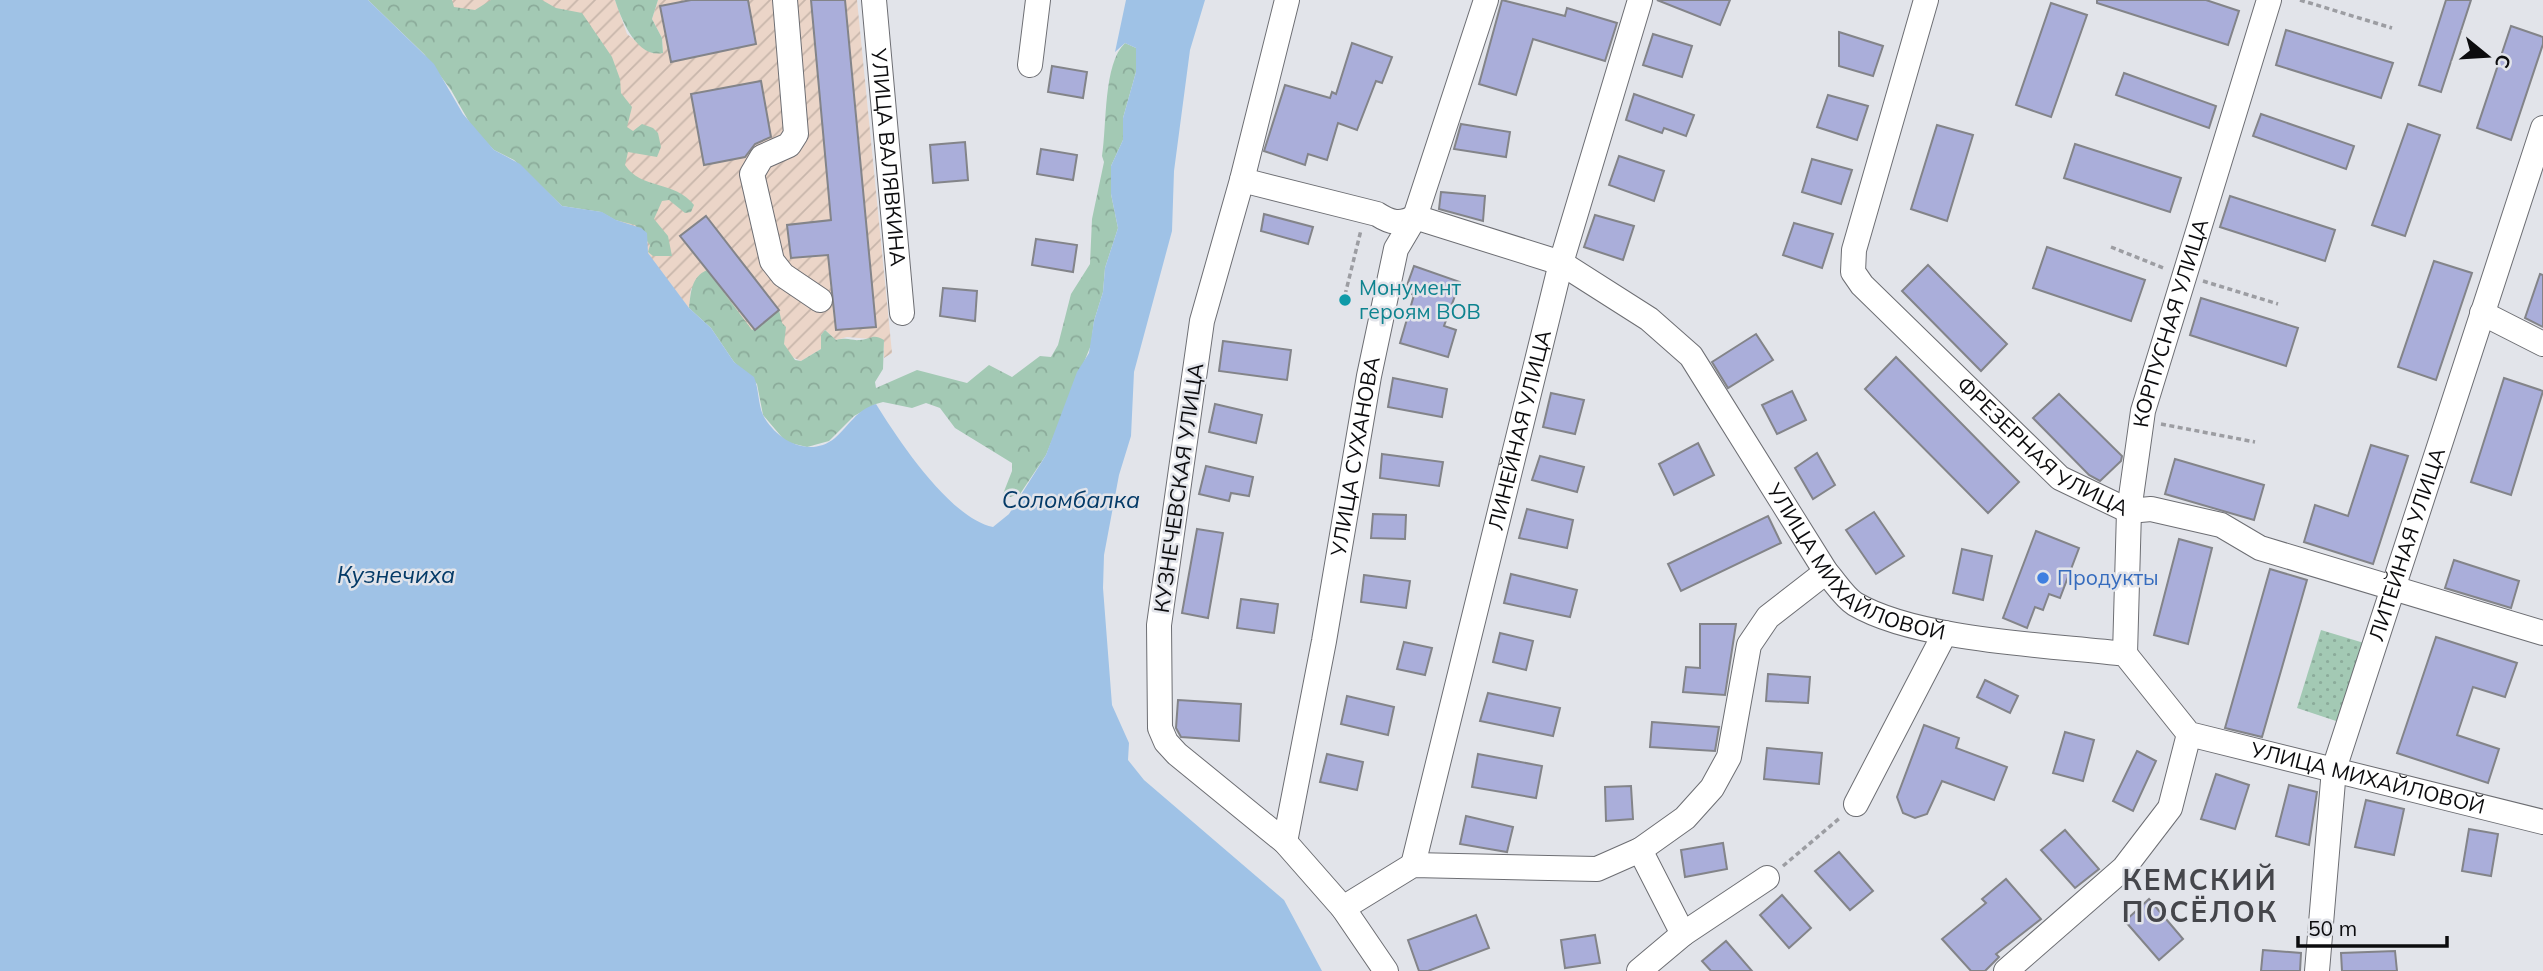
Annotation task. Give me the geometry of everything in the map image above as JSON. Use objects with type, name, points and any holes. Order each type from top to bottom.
[{"type":"street","points":[[786,0],[796,134],[789,145],[762,157],[752,174],[772,261],[783,275],[820,300]]},
{"type":"street","name":"УЛИЦА ВАЛЯВКИНА","points":[[874,0],[902,313]]},
{"type":"street","points":[[1030,65],[1038,0]]},
{"type":"street","name":"КУЗНЕЧЕВСКАЯ УЛИЦА","points":[[1287,0],[1242,180],[1202,321],[1159,625],[1160,727],[1166,742],[1177,754],[1285,842],[1343,908],[1386,971]]},
{"type":"street","name":"УЛИЦА СУХАНОВА","points":[[1285,842],[1324,641],[1369,376],[1396,249],[1415,217],[1486,0]]},
{"type":"street","name":"ЛИНЕЙНАЯ УЛИЦА","points":[[1413,865],[1561,263],[1640,0]]},
{"type":"street","name":"ФРЕЗЕРНАЯ УЛИЦА","points":[[1926,0],[1854,250],[1853,272],[1862,285],[2060,478],[2129,511],[2151,509],[2221,525],[2260,548],[2543,633]]},
{"type":"street","name":"КОРПУСНАЯ УЛИЦА","points":[[2125,654],[2129,511],[2141,420],[2269,0]]},
{"type":"street","name":"ЛИТЕЙНАЯ УЛИЦА","points":[[2317,971],[2334,769],[2391,587],[2543,128]]},
{"type":"street","name":"УЛИЦА МИХАЙЛОВОЙ","points":[[1242,180],[1366,211],[1389,222],[1403,223],[1415,217],[1561,263],[1648,319],[1692,356],[1826,572],[1852,602],[1863,608],[1945,633],[2125,654]]},
{"type":"street","points":[[2482,313],[2543,344]]},
{"type":"street","points":[[1343,908],[1413,865],[1598,869],[1640,850],[1685,818],[1712,788],[1729,757],[1749,645],[1768,617],[1826,572]]},
{"type":"street","points":[[1856,804],[1945,633]]},
{"type":"street","points":[[2006,971],[2124,868],[2170,808],[2189,734],[2125,654]]},
{"type":"street","name":"УЛИЦА МИХАЙЛОВОЙ","points":[[2189,734],[2543,822]]},
{"type":"street","points":[[1640,850],[1683,934]]},
{"type":"street","points":[[1639,971],[1683,934],[1767,878]]},
{"type":"path","points":[[2300,0],[2392,28]]},
{"type":"path","points":[[1345,295],[1366,211]]},
{"type":"path","points":[[2141,420],[2255,442]]},
{"type":"path","points":[[1767,878],[1856,804]]},
{"type":"shaded area","points":[[442,0],[615,0],[627,34],[650,52],[663,53],[662,38],[652,19],[658,0],[857,0],[892,353],[884,358],[884,340],[847,337],[836,340],[825,330],[821,335],[821,349],[801,361],[790,356],[784,344],[779,311],[752,331],[691,288],[689,308]]},
{"type":"green space","points":[[368,0],[452,0],[454,7],[475,10],[491,0],[542,0],[556,8],[582,13],[612,57],[620,79],[621,93],[632,107],[627,127],[633,131],[642,124],[658,133],[661,147],[657,157],[628,152],[625,165],[640,178],[677,192],[694,205],[691,212],[685,213],[669,200],[662,201],[654,219],[668,236],[672,256],[653,256],[648,252],[650,245],[635,225],[615,220],[601,212],[562,206],[514,160],[494,150],[472,127],[451,90],[424,54]]},
{"type":"green space","points":[[615,0],[658,0],[652,19],[662,38],[663,53],[645,50],[638,44],[626,27]]},
{"type":"green space","points":[[1125,43],[1136,48],[1136,72],[1123,118],[1123,140],[1111,166],[1111,194],[1118,228],[1105,268],[1103,292],[1094,321],[1091,345],[1046,455],[1020,494],[1010,497],[1003,494],[1012,471],[1012,463],[955,428],[940,408],[926,403],[912,408],[883,402],[854,416],[829,441],[807,447],[786,442],[763,415],[757,384],[734,362],[711,328],[689,308],[690,296],[698,277],[707,270],[752,330],[779,310],[782,323],[786,327],[784,344],[795,360],[801,361],[821,349],[821,335],[825,330],[836,340],[874,337],[884,340],[883,369],[875,382],[876,388],[917,370],[967,383],[989,365],[1012,377],[1040,356],[1051,357],[1058,345],[1071,294],[1090,264],[1092,219],[1104,162],[1102,156],[1109,80],[1118,53]]},
{"type":"green space","points":[[2321,630],[2364,643],[2339,722],[2297,708]]},
{"type":"water","name":"Кузнечиха","points":[[0,0],[368,0],[434,64],[463,114],[494,150],[520,164],[562,206],[602,212],[647,233],[648,253],[689,308],[711,328],[734,362],[754,377],[763,415],[776,432],[794,444],[815,447],[835,438],[858,414],[876,404],[912,457],[943,494],[977,521],[993,527],[1009,514],[1046,455],[1077,372],[1089,353],[1094,321],[1103,292],[1105,268],[1118,228],[1111,194],[1111,166],[1123,140],[1123,118],[1136,72],[1136,48],[1125,43],[1115,52],[1126,0],[1205,0],[1190,50],[1174,171],[1172,231],[1134,372],[1131,436],[1119,475],[1104,555],[1103,588],[1112,705],[1129,743],[1128,760],[1144,780],[1284,900],[1322,971],[0,971]]},
{"type":"building","points":[[691,0],[748,0],[756,44],[671,62],[660,6]]},
{"type":"building","points":[[811,0],[845,0],[876,327],[836,330],[828,255],[791,258],[787,225],[831,220]]},
{"type":"building","points":[[1502,0],[1565,16],[1567,8],[1617,23],[1605,61],[1533,39],[1516,95],[1479,84]]},
{"type":"building","points":[[1657,0],[1730,0],[1720,25]]},
{"type":"building","points":[[2097,0],[2206,0],[2239,11],[2228,45],[2097,3]]},
{"type":"building","points":[[2446,0],[2471,0],[2441,92],[2419,85]]},
{"type":"building","points":[[2051,3],[2087,15],[2051,117],[2016,105]]},
{"type":"building","points":[[2511,26],[2543,37],[2543,44],[2511,140],[2477,128]]},
{"type":"building","points":[[2286,30],[2393,63],[2381,98],[2276,65]]},
{"type":"building","points":[[1839,32],[1883,46],[1873,76],[1839,66]]},
{"type":"building","points":[[1653,34],[1692,46],[1682,77],[1643,65]]},
{"type":"building","points":[[1352,43],[1392,57],[1382,83],[1376,81],[1357,130],[1338,123],[1327,160],[1308,154],[1305,165],[1264,151],[1285,85],[1330,98],[1332,92],[1336,94]]},
{"type":"building","points":[[1052,66],[1087,72],[1083,98],[1048,92]]},
{"type":"building","points":[[2124,73],[2216,106],[2209,128],[2116,95]]},
{"type":"building","points":[[761,81],[771,137],[755,144],[745,157],[704,165],[691,94]]},
{"type":"building","points":[[1634,94],[1694,115],[1686,136],[1664,128],[1662,133],[1626,120]]},
{"type":"building","points":[[1828,95],[1868,106],[1857,140],[1817,127]]},
{"type":"building","points":[[2261,114],[2354,146],[2346,169],[2253,136]]},
{"type":"building","points":[[1461,124],[1510,132],[1506,157],[1454,149]]},
{"type":"building","points":[[2408,124],[2440,135],[2405,236],[2372,225]]},
{"type":"building","points":[[1937,125],[1973,135],[1947,221],[1911,209]]},
{"type":"building","points":[[965,142],[968,180],[933,183],[930,145]]},
{"type":"building","points":[[2075,144],[2181,178],[2170,212],[2064,178]]},
{"type":"building","points":[[1041,149],[1077,155],[1073,180],[1037,174]]},
{"type":"building","points":[[1619,156],[1664,171],[1654,201],[1609,185]]},
{"type":"building","points":[[1812,159],[1852,170],[1841,204],[1802,192]]},
{"type":"building","points":[[1441,192],[1485,196],[1483,221],[1439,209]]},
{"type":"building","points":[[2230,196],[2335,230],[2325,261],[2220,227]]},
{"type":"building","points":[[1264,214],[1313,227],[1308,244],[1261,231]]},
{"type":"building","points":[[1595,215],[1634,226],[1623,260],[1584,247]]},
{"type":"building","points":[[706,216],[779,310],[755,330],[680,236]]},
{"type":"building","points":[[1794,223],[1833,234],[1822,268],[1783,255]]},
{"type":"building","points":[[1036,239],[1077,245],[1073,272],[1032,265]]},
{"type":"building","points":[[2047,247],[2145,280],[2131,321],[2033,288]]},
{"type":"building","points":[[2434,261],[2472,273],[2436,380],[2398,367]]},
{"type":"building","points":[[1928,265],[2007,344],[1981,371],[1902,291]]},
{"type":"building","points":[[1414,266],[1460,282],[1444,326],[1456,330],[1448,357],[1400,343],[1414,295],[1405,291]]},
{"type":"building","points":[[2540,274],[2543,275],[2543,327],[2525,318]]},
{"type":"building","points":[[943,288],[977,291],[975,321],[940,316]]},
{"type":"building","points":[[2201,298],[2298,328],[2286,366],[2190,335]]},
{"type":"building","points":[[1756,334],[1773,360],[1728,388],[1712,362]]},
{"type":"building","points":[[1223,341],[1291,350],[1287,380],[1219,371]]},
{"type":"building","points":[[1896,357],[2019,482],[1988,513],[1865,389]]},
{"type":"building","points":[[1393,378],[1447,389],[1442,417],[1388,407]]},
{"type":"building","points":[[2504,378],[2543,391],[2511,495],[2471,482]]},
{"type":"building","points":[[1792,391],[1806,420],[1777,434],[1762,405]]},
{"type":"building","points":[[1551,393],[1584,400],[1575,434],[1543,427]]},
{"type":"building","points":[[2059,394],[2122,456],[2121,461],[2100,481],[2089,475],[2033,418]]},
{"type":"building","points":[[1215,404],[1262,415],[1256,443],[1209,432]]},
{"type":"building","points":[[1698,443],[1714,475],[1674,495],[1659,464]]},
{"type":"building","points":[[2371,445],[2408,456],[2373,564],[2304,542],[2315,505],[2348,516]]},
{"type":"building","points":[[1817,453],[1835,485],[1813,499],[1795,468]]},
{"type":"building","points":[[1382,454],[1443,462],[1439,486],[1380,478]]},
{"type":"building","points":[[1540,456],[1584,467],[1577,492],[1532,480]]},
{"type":"building","points":[[2175,459],[2264,485],[2254,520],[2165,494]]},
{"type":"building","points":[[1206,466],[1253,477],[1249,496],[1231,493],[1229,501],[1199,494]]},
{"type":"building","points":[[1527,509],[1573,520],[1567,548],[1519,538]]},
{"type":"building","points":[[1874,512],[1904,556],[1876,574],[1846,530]]},
{"type":"building","points":[[1373,514],[1406,515],[1405,539],[1371,538]]},
{"type":"building","points":[[1768,516],[1781,543],[1681,591],[1668,564]]},
{"type":"building","points":[[1197,529],[1223,533],[1208,618],[1182,613]]},
{"type":"building","name":"Продукты","points":[[2036,531],[2079,548],[2060,598],[2049,594],[2043,610],[2035,607],[2027,628],[2003,618]]},
{"type":"building","points":[[2179,539],[2212,548],[2188,644],[2154,635]]},
{"type":"building","points":[[1962,549],[1992,556],[1983,600],[1953,593]]},
{"type":"building","points":[[2454,560],[2519,581],[2511,608],[2445,588]]},
{"type":"building","points":[[2270,569],[2307,580],[2262,737],[2225,728]]},
{"type":"building","points":[[1511,574],[1577,590],[1570,617],[1504,603]]},
{"type":"building","points":[[1364,575],[1410,581],[1406,608],[1361,602]]},
{"type":"building","points":[[1241,599],[1278,604],[1274,633],[1237,628]]},
{"type":"building","points":[[1700,624],[1736,624],[1725,695],[1683,692],[1686,667],[1700,668]]},
{"type":"building","points":[[1500,633],[1533,641],[1526,670],[1493,662]]},
{"type":"building","points":[[2436,637],[2517,663],[2505,697],[2473,687],[2457,735],[2499,749],[2488,783],[2397,753]]},
{"type":"building","points":[[1404,642],[1432,648],[1425,675],[1397,669]]},
{"type":"building","points":[[1768,674],[1810,677],[1808,703],[1766,701]]},
{"type":"building","points":[[1985,680],[2018,696],[2010,713],[1977,697]]},
{"type":"building","points":[[1488,693],[1560,708],[1553,736],[1480,721]]},
{"type":"building","points":[[1347,696],[1394,707],[1388,735],[1341,724]]},
{"type":"building","points":[[1178,700],[1241,704],[1239,741],[1181,737],[1176,728]]},
{"type":"building","points":[[1652,722],[1719,727],[1715,751],[1650,747]]},
{"type":"building","points":[[1924,725],[1959,738],[1956,748],[2007,767],[1994,800],[1942,781],[1927,814],[1915,818],[1903,813],[1897,797]]},
{"type":"building","points":[[2065,732],[2094,740],[2083,781],[2053,773]]},
{"type":"building","points":[[1767,748],[1822,753],[1819,784],[1764,779]]},
{"type":"building","points":[[2137,751],[2156,761],[2133,811],[2113,801]]},
{"type":"building","points":[[1327,754],[1363,762],[1357,790],[1320,782]]},
{"type":"building","points":[[1478,754],[1542,766],[1536,798],[1472,787]]},
{"type":"building","points":[[2216,774],[2249,785],[2235,829],[2201,819]]},
{"type":"building","points":[[2289,785],[2317,792],[2309,845],[2276,836]]},
{"type":"building","points":[[1631,786],[1633,819],[1606,821],[1605,787]]},
{"type":"building","points":[[2366,800],[2404,809],[2394,855],[2355,847]]},
{"type":"building","points":[[1466,816],[1513,827],[1507,852],[1460,844]]},
{"type":"building","points":[[2469,829],[2498,834],[2491,876],[2462,871]]},
{"type":"building","points":[[2065,830],[2099,869],[2075,888],[2041,850]]},
{"type":"building","points":[[1723,843],[1727,869],[1685,877],[1681,850]]},
{"type":"building","points":[[1839,852],[1873,891],[1850,910],[1815,871]]},
{"type":"building","points":[[2006,879],[2041,919],[1996,954],[1999,957],[1985,971],[1971,971],[1942,939],[1986,903],[1982,899]]},
{"type":"building","points":[[1782,895],[1811,928],[1789,948],[1760,915]]},
{"type":"building","points":[[2149,899],[2183,939],[2159,960],[2125,921]]},
{"type":"building","points":[[1476,915],[1489,948],[1428,971],[1419,971],[1408,940]]},
{"type":"building","points":[[1595,935],[1600,963],[1565,968],[1561,940]]},
{"type":"building","points":[[1726,941],[1752,971],[1711,971],[1702,961]]},
{"type":"building","points":[[2263,950],[2301,953],[2300,971],[2261,971]]},
{"type":"building","points":[[2395,951],[2397,971],[2342,971],[2341,953]]},
{"type":"place","name":"Монумент героям ВОВ","points":[[1345,300]]},
{"type":"place","name":"Продукты","points":[[2043,578]]},
{"type":"district","name":"КЕМСКИЙ ПОСЁЛОК","points":[[2200,896]]},
{"type":"water label","name":"Соломбалка","points":[[1071,500]]}]
